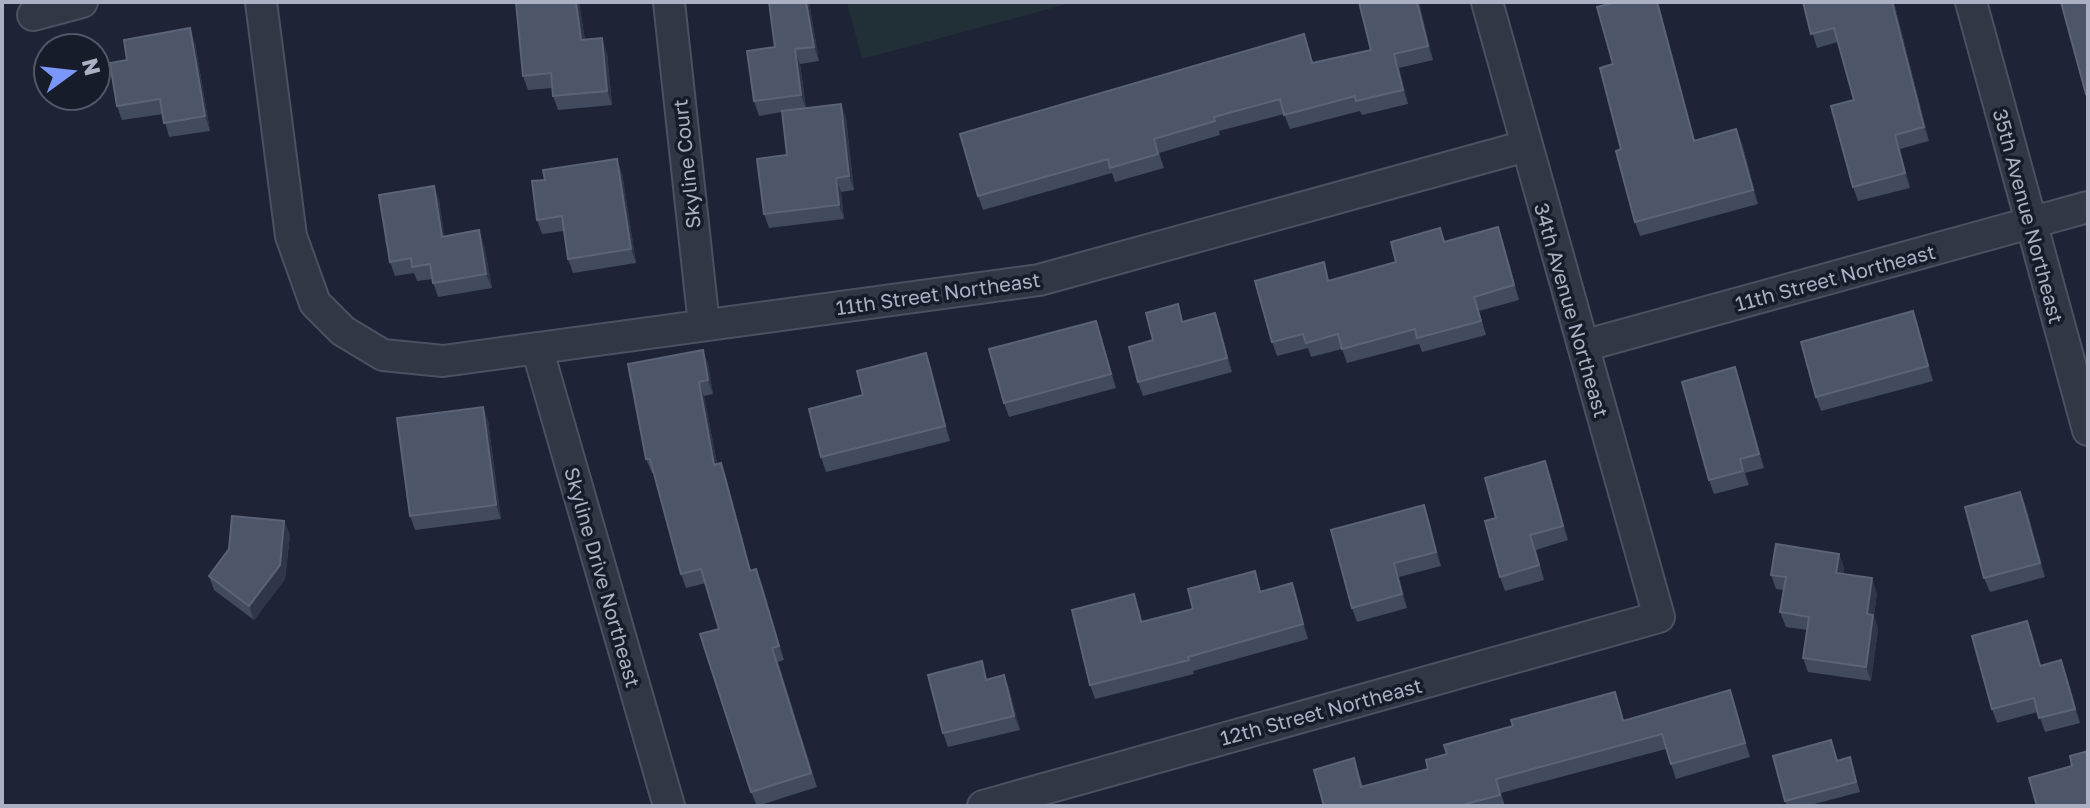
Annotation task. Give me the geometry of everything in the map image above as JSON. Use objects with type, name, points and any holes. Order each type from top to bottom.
[{"type":"street","points":[[33,15],[82,2]]},
{"type":"street","name":"11th Street Northeast","points":[[261,2],[291,236],[315,303],[343,331],[383,355],[443,361],[1039,280],[1526,146]]},
{"type":"street","name":"Skyline Court","points":[[669,2],[704,325]]},
{"type":"street","name":"34th Avenue Northeast","points":[[1487,2],[1659,617]]},
{"type":"street","name":"35th Avenue Northeast","points":[[1971,2],[2088,430]]},
{"type":"street","name":"11th Street Northeast","points":[[1583,346],[2088,207]]},
{"type":"street","name":"Skyline Drive Northeast","points":[[537,348],[669,806]]},
{"type":"street","name":"12th Street Northeast","points":[[983,806],[1659,617]]},
{"type":"shaded area","points":[[847,2],[1075,2],[862,59]]},
{"type":"building","points":[[516,2],[576,2],[581,40],[602,38],[607,91],[553,96],[551,73],[523,76]]},
{"type":"building","points":[[769,2],[806,2],[814,47],[795,49],[801,95],[754,101],[747,51],[775,47]]},
{"type":"building","points":[[1359,2],[1417,2],[1428,46],[1394,54],[1403,90],[1356,101],[1355,96],[1284,115],[1280,99],[1214,117],[1215,121],[1154,139],[1158,154],[1110,168],[1108,159],[978,196],[960,134],[1304,34],[1312,63],[1371,50]]},
{"type":"building","points":[[1616,2],[1657,2],[1694,141],[1736,129],[1753,190],[1635,222],[1616,151],[1621,149],[1600,68],[1613,64],[1597,7]]},
{"type":"building","points":[[1803,2],[1892,2],[1924,127],[1895,135],[1905,173],[1853,187],[1831,106],[1854,100],[1834,28],[1811,34]]},
{"type":"building","points":[[2061,2],[2088,2],[2086,94]]},
{"type":"building","points":[[190,28],[205,116],[164,123],[160,99],[117,106],[112,63],[127,60],[124,40]]},
{"type":"building","points":[[841,104],[849,176],[836,178],[839,205],[764,214],[757,159],[787,155],[782,111]]},
{"type":"building","points":[[617,159],[631,249],[568,259],[562,216],[537,220],[532,181],[545,180],[543,170]]},
{"type":"building","points":[[434,186],[442,237],[479,230],[486,274],[433,283],[430,264],[412,267],[411,258],[390,262],[379,195]]},
{"type":"building","points":[[1498,227],[1514,285],[1474,297],[1481,321],[1417,338],[1415,329],[1342,349],[1338,334],[1306,343],[1303,334],[1272,342],[1255,281],[1324,262],[1328,281],[1396,262],[1391,242],[1440,228],[1444,242]]},
{"type":"building","points":[[1178,304],[1182,322],[1215,313],[1227,358],[1138,382],[1129,347],[1153,340],[1146,313]]},
{"type":"building","points":[[1913,311],[1928,366],[1816,397],[1801,342]]},
{"type":"building","points":[[1096,321],[1111,374],[1004,403],[989,349]]},
{"type":"building","points":[[703,350],[708,380],[699,382],[714,465],[721,463],[750,571],[756,569],[779,646],[772,648],[811,773],[751,792],[700,634],[719,629],[701,569],[681,574],[650,459],[646,459],[628,364]]},
{"type":"building","points":[[926,353],[945,426],[821,457],[809,409],[863,395],[857,371]]},
{"type":"building","points":[[1735,367],[1759,454],[1740,459],[1743,471],[1709,480],[1682,382]]},
{"type":"building","points":[[483,407],[496,505],[410,516],[397,418]]},
{"type":"building","points":[[1545,461],[1563,526],[1530,535],[1539,565],[1500,577],[1485,521],[1496,518],[1485,478]]},
{"type":"building","points":[[2020,492],[2040,563],[1984,578],[1965,507]]},
{"type":"building","points":[[1424,505],[1436,552],[1394,563],[1402,594],[1352,608],[1331,530]]},
{"type":"building","points":[[232,516],[284,521],[280,565],[249,606],[209,576],[229,549]]},
{"type":"building","points":[[1776,544],[1839,554],[1836,573],[1872,578],[1867,614],[1873,615],[1866,667],[1803,658],[1809,617],[1780,612],[1786,577],[1771,575]]},
{"type":"building","points":[[1255,571],[1260,592],[1292,583],[1303,624],[1188,657],[1189,660],[1090,685],[1072,610],[1134,594],[1141,622],[1193,609],[1188,589]]},
{"type":"building","points":[[2027,621],[2040,666],[2061,660],[2075,709],[2039,718],[2034,698],[1992,709],[1972,636]]},
{"type":"building","points":[[982,661],[986,680],[1004,675],[1014,716],[943,733],[928,675]]},
{"type":"building","points":[[1730,690],[1745,743],[1671,764],[1662,734],[1496,779],[1500,795],[1458,806],[1324,806],[1314,770],[1354,758],[1361,787],[1428,769],[1426,760],[1447,754],[1444,745],[1513,726],[1511,720],[1615,692],[1623,721]]},
{"type":"building","points":[[1831,740],[1837,761],[1850,757],[1856,782],[1785,801],[1773,756]]},
{"type":"building","points":[[2088,751],[2088,806],[2037,806],[2029,778],[2072,766],[2070,756]]}]
